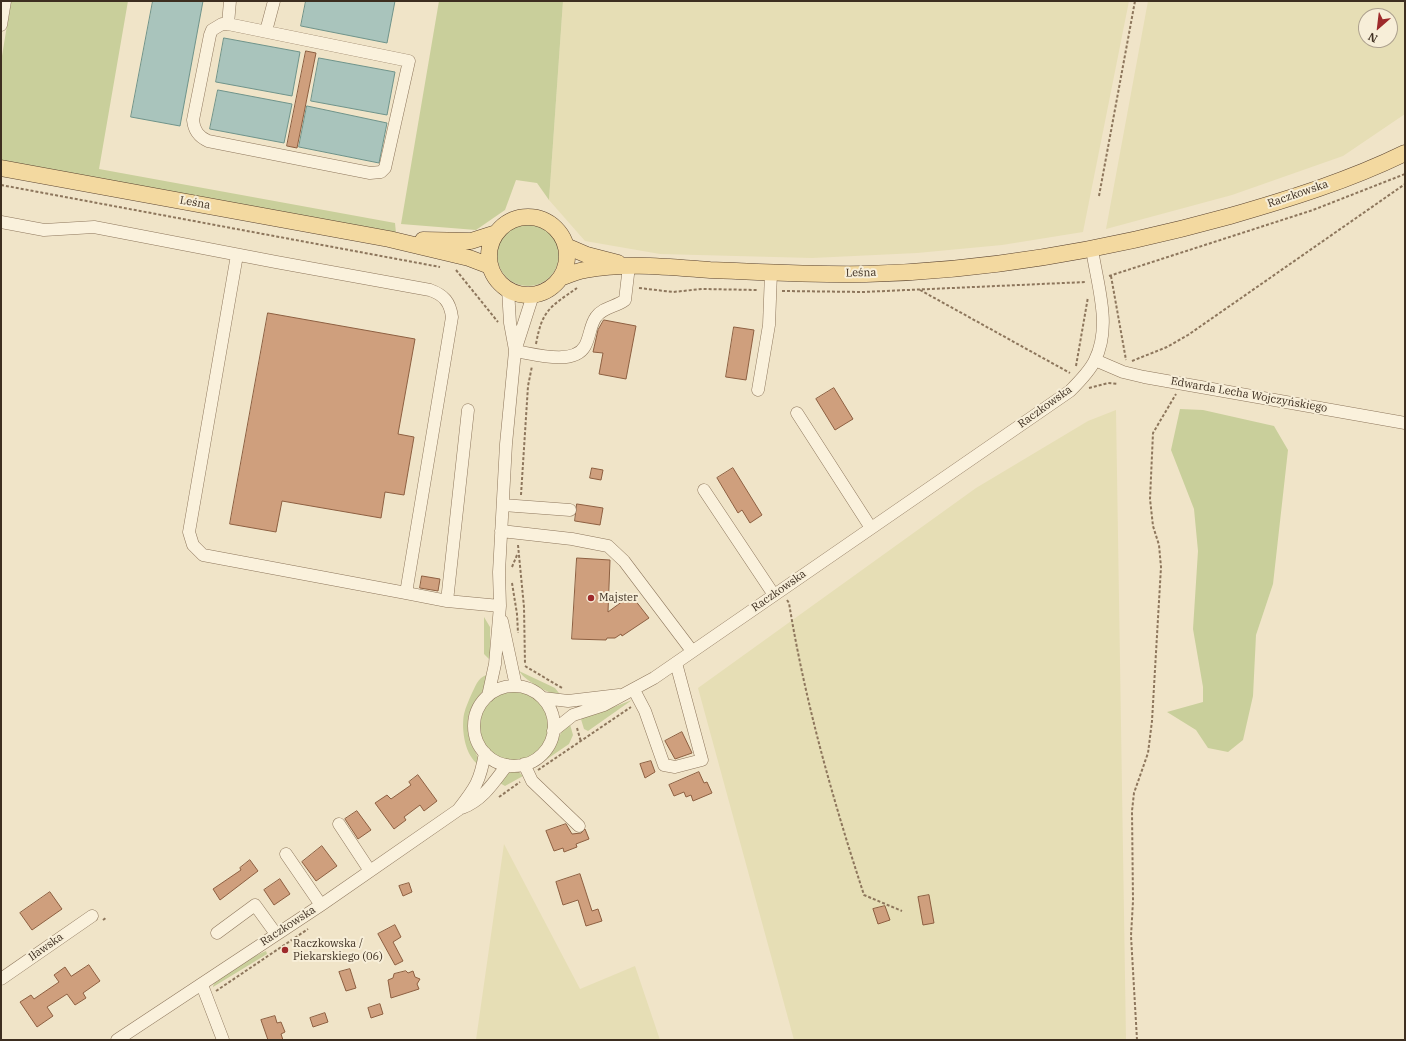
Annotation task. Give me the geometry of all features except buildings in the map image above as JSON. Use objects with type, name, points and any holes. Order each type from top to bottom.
[{"type":"main road","name":"Raczkowska","points":[[1092,249],[1185,228],[1258,208],[1321,187],[1405,153]]},
{"type":"main road","name":"Leśna","points":[[1,168],[389,239],[469,258],[490,266]]},
{"type":"main road","points":[[535,217],[551,224],[560,234],[566,246],[567,263],[560,278],[548,289],[533,295],[516,293],[508,289],[497,279],[490,266],[490,249],[496,233],[502,227],[517,218],[535,217]]},
{"type":"main road","name":"Leśna","points":[[389,239],[471,241],[496,233]]},
{"type":"main road","name":"Leśna","points":[[566,246],[587,255],[629,266]]},
{"type":"main road","name":"Leśna","points":[[560,278],[583,270],[629,266],[866,274],[972,267],[1092,249]]},
{"type":"street","points":[[1,25],[5,1]]},
{"type":"street","points":[[228,24],[230,1]]},
{"type":"street","points":[[266,31],[274,1]]},
{"type":"street","points":[[228,24],[266,31],[409,61],[388,164],[381,172],[370,173],[208,141],[201,138],[194,127],[194,120],[210,35],[217,26],[228,24]]},
{"type":"street","points":[[1,222],[44,230],[94,227],[430,290],[440,294],[451,307],[452,317],[406,593]]},
{"type":"street","name":"Raczkowska","points":[[553,731],[573,715],[633,695],[692,651],[780,597],[871,528],[1070,391],[1080,381],[1095,360],[1102,337],[1103,316],[1092,249]]},
{"type":"street","points":[[237,254],[189,532],[194,545],[203,554],[447,601],[500,606]]},
{"type":"street","points":[[515,351],[558,357],[571,357],[580,352],[585,345],[595,318],[602,311],[625,300],[629,266]]},
{"type":"street","points":[[758,390],[769,325],[772,272]]},
{"type":"street","points":[[508,289],[510,324],[515,351]]},
{"type":"street","points":[[516,686],[500,606],[498,572],[515,351],[533,295]]},
{"type":"street","name":"Edwarda Lecha Wojczyńskiego","points":[[1095,360],[1123,372],[1405,423]]},
{"type":"street","points":[[447,601],[468,410]]},
{"type":"street","points":[[797,413],[871,528]]},
{"type":"street","points":[[704,490],[780,597]]},
{"type":"street","points":[[503,505],[570,510]]},
{"type":"street","points":[[501,531],[519,532],[608,546],[624,560],[692,651]]},
{"type":"street","points":[[488,696],[494,664],[500,606]]},
{"type":"street","points":[[633,695],[664,765],[676,767],[702,760],[676,663]]},
{"type":"street","points":[[505,686],[516,686],[527,688],[543,698],[552,712],[553,731],[548,747],[540,756],[524,764],[506,765],[494,760],[485,753],[478,743],[474,732],[474,720],[478,708],[488,696],[505,686]]},
{"type":"street","name":"Raczkowska","points":[[543,698],[568,701],[633,695]]},
{"type":"street","name":"Raczkowska","points":[[458,810],[481,777],[485,753]]},
{"type":"street","points":[[524,764],[532,781],[579,826]]},
{"type":"street","name":"Raczkowska","points":[[117,1040],[321,905],[458,810],[470,805],[481,797],[506,765]]},
{"type":"street","points":[[340,824],[370,871]]},
{"type":"street","points":[[286,854],[321,905]]},
{"type":"street","points":[[217,933],[255,905],[276,934]]},
{"type":"street","name":"Iławska","points":[[1,979],[92,916]]},
{"type":"street","points":[[202,985],[223,1040]]},
{"type":"path","points":[[1098,196],[1135,1]]},
{"type":"path","points":[[1111,276],[1127,363],[1167,347],[1188,335],[1405,184]]},
{"type":"path","points":[[1,185],[441,267]]},
{"type":"path","points":[[449,268],[457,270],[497,322]]},
{"type":"path","points":[[1086,282],[1087,288]]},
{"type":"path","points":[[919,290],[1075,376]]},
{"type":"path","points":[[1076,369],[1088,293]]},
{"type":"path","points":[[520,506],[528,386],[539,326]]},
{"type":"path","points":[[1089,388],[1108,383],[1119,384],[1123,372]]},
{"type":"path","points":[[1137,1040],[1131,936],[1133,901],[1132,811],[1134,793],[1148,753],[1152,720],[1161,567],[1159,545],[1152,526],[1150,499],[1153,433],[1162,415],[1174,399],[1178,383]]},
{"type":"path","points":[[519,532],[518,554],[524,607],[525,666]]},
{"type":"path","points":[[510,570],[518,554]]},
{"type":"path","points":[[512,578],[517,614],[518,635]]},
{"type":"path","points":[[780,597],[789,603],[798,660],[811,712],[845,838],[864,895],[902,911]]},
{"type":"path","points":[[502,794],[530,776],[633,695]]},
{"type":"shaded area","points":[[563,1],[1129,1],[1083,232],[1002,245],[917,253],[812,258],[660,254],[585,241],[549,200]]},
{"type":"shaded area","points":[[1148,1],[1405,1],[1405,114],[1343,156],[1232,195],[1106,229]]},
{"type":"shaded area","points":[[1116,410],[1126,1040],[794,1040],[698,688],[976,488],[1088,421]]},
{"type":"shaded area","points":[[504,844],[580,989],[635,966],[660,1040],[476,1040]]},
{"type":"green space","points":[[11,1],[128,1],[99,169],[395,223],[396,233],[1,161],[1,62]]},
{"type":"green space","points":[[439,1],[563,1],[549,200],[537,183],[516,180],[505,210],[476,230],[401,224]]},
{"type":"green space","points":[[528,224],[540,227],[550,233],[556,243],[559,255],[556,267],[550,277],[540,283],[528,286],[516,283],[506,277],[500,267],[497,255],[500,243],[506,233],[516,227]]},
{"type":"green space","points":[[1180,409],[1203,410],[1274,426],[1288,450],[1273,584],[1256,635],[1253,696],[1243,740],[1228,752],[1208,748],[1196,730],[1167,712],[1203,702],[1203,687],[1193,629],[1198,551],[1194,509],[1171,450]]},
{"type":"green space","points":[[484,617],[490,627],[490,660],[484,654]]},
{"type":"green space","points":[[519,671],[555,688],[562,697],[539,687],[522,675]]},
{"type":"green space","points":[[490,674],[483,691],[472,706],[468,723],[471,744],[478,757],[479,765],[474,761],[467,749],[463,720],[467,706],[477,683],[483,676]]},
{"type":"green space","points":[[514,686],[529,689],[542,698],[551,711],[554,726],[551,741],[542,754],[529,763],[514,766],[499,763],[486,754],[477,741],[474,726],[477,711],[486,698],[499,689]]},
{"type":"green space","points":[[632,700],[588,731],[584,729],[580,716],[606,710]]},
{"type":"green space","points":[[569,721],[573,735],[569,744],[531,770],[531,768],[545,758],[550,752]]},
{"type":"green space","points":[[518,771],[523,776],[505,786],[498,782],[507,774]]},
{"type":"green space","points":[[266,951],[267,954],[213,987],[215,982],[227,972],[244,961]]},
{"type":"water","points":[[153,1],[203,1],[180,126],[131,117]]},
{"type":"water","points":[[306,1],[395,1],[387,43],[301,26]]},
{"type":"water","points":[[224,38],[300,52],[292,96],[216,82]]},
{"type":"water","points":[[319,58],[395,72],[387,115],[311,101]]},
{"type":"water","points":[[218,90],[292,104],[284,143],[210,129]]},
{"type":"water","points":[[307,106],[387,123],[379,163],[299,147]]},
{"type":"place","name":"Majster","points":[[591,598]]},
{"type":"place","name":"Raczkowska / Piekarskiego (06)","points":[[285,950]]}]
